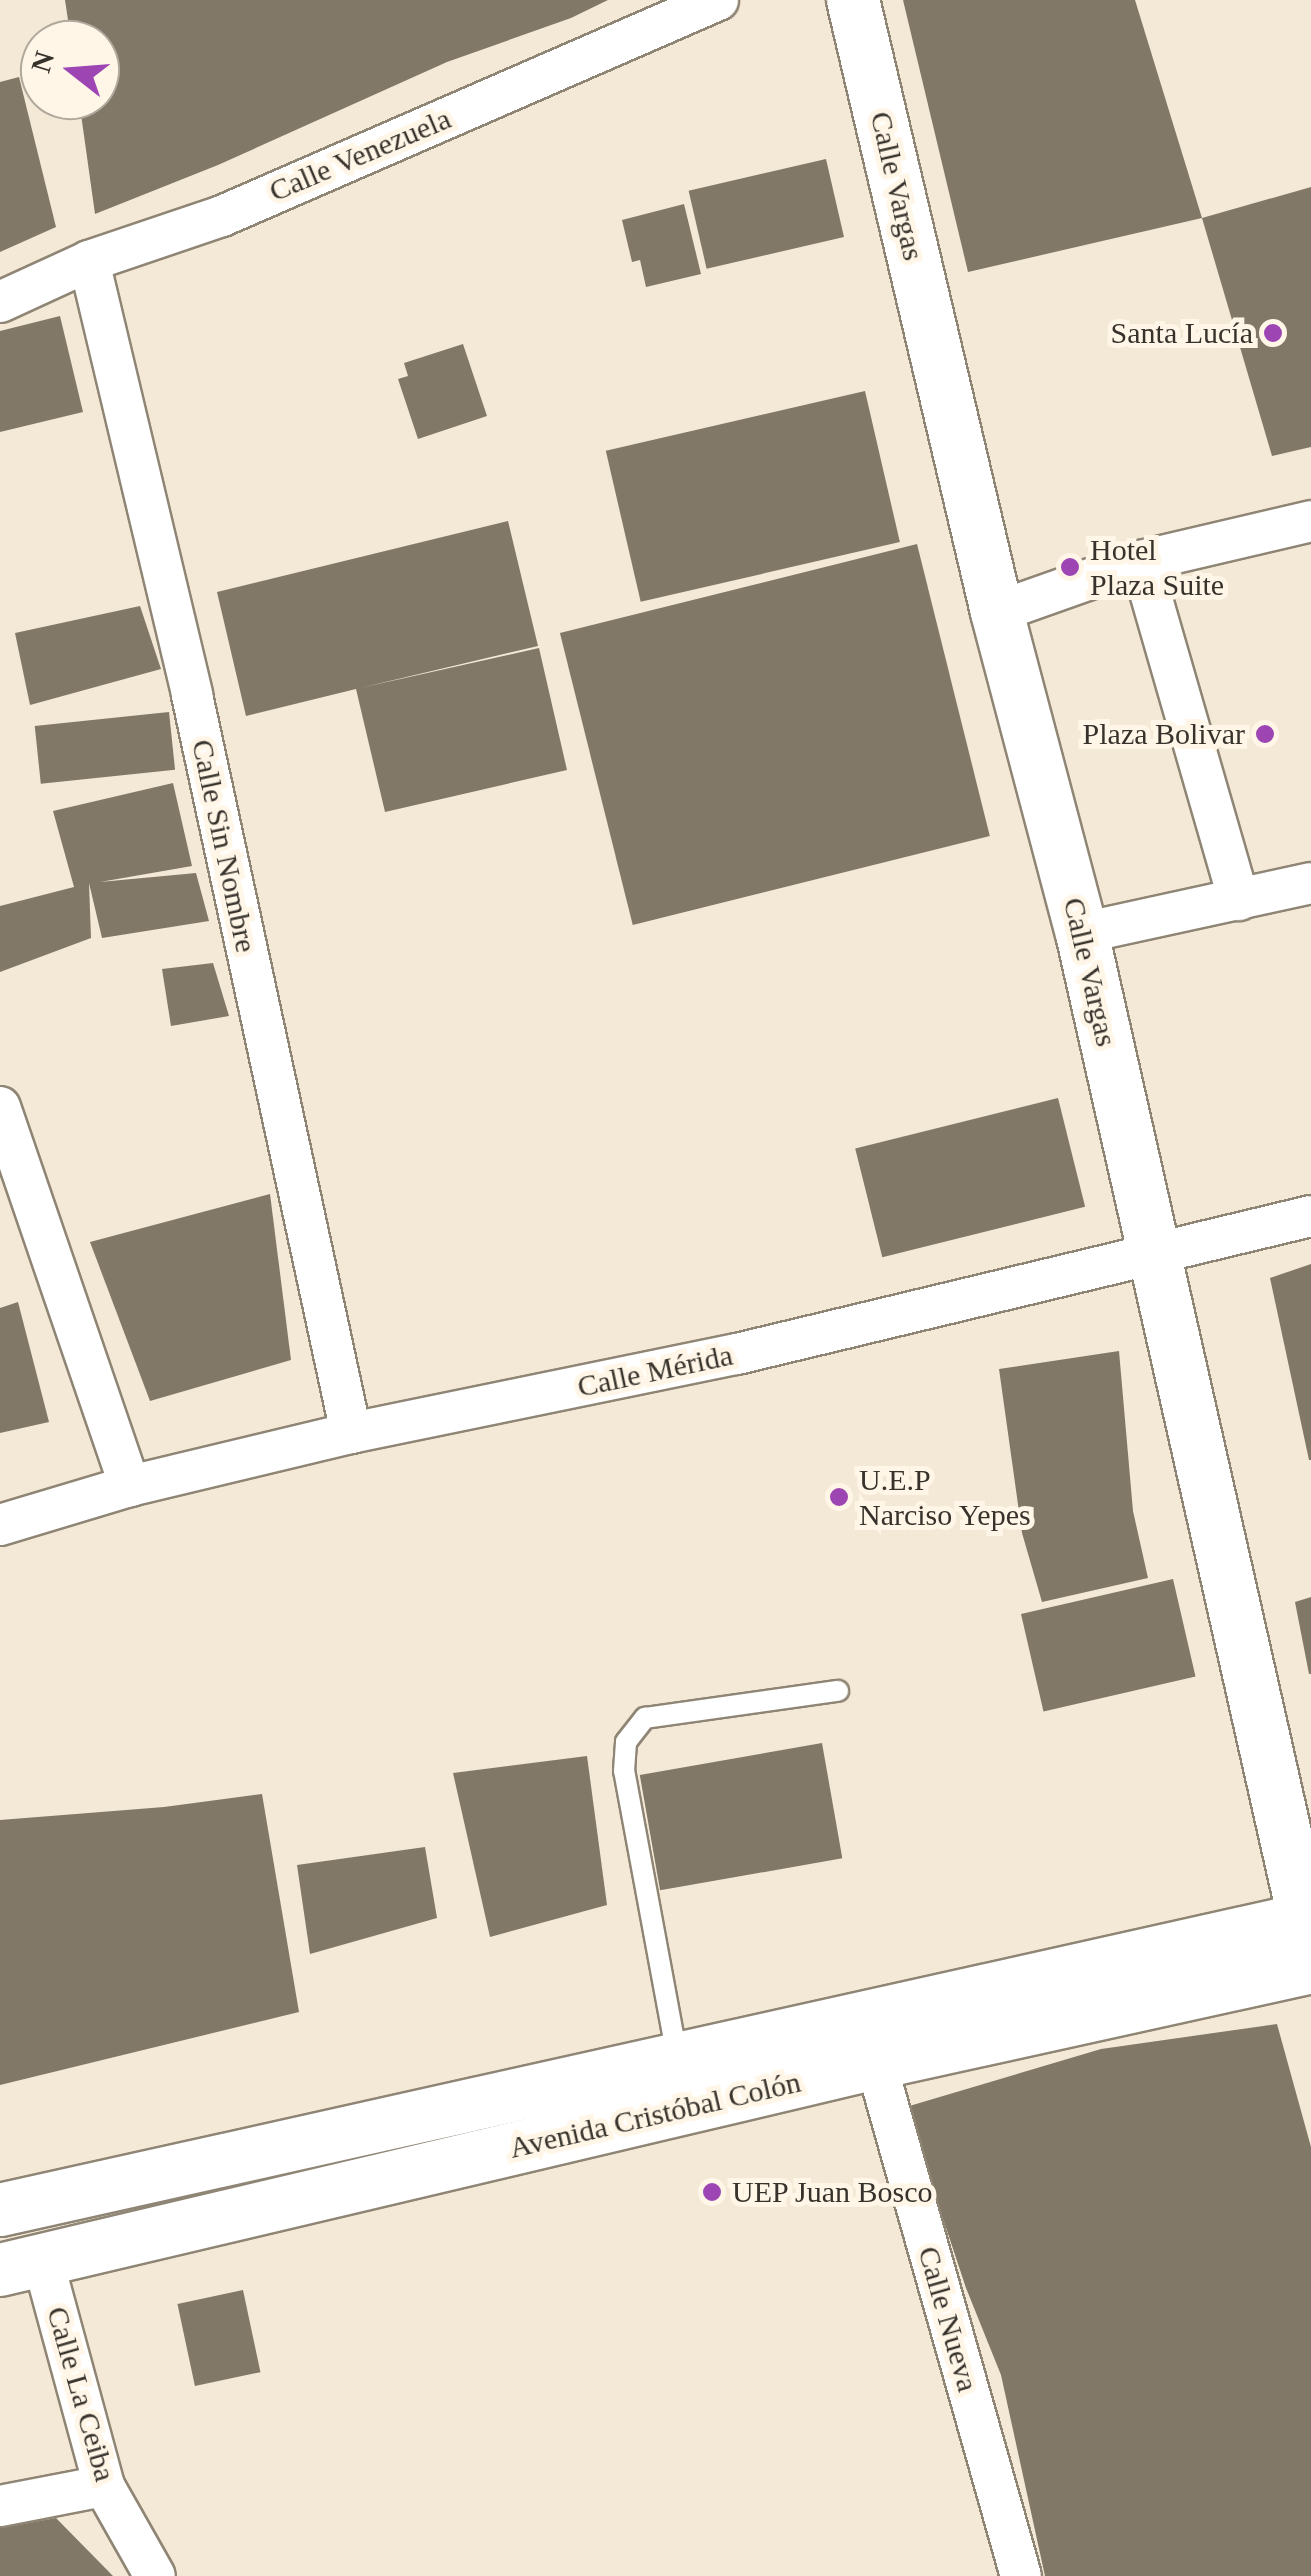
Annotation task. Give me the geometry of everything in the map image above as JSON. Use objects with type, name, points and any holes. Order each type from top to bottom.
[{"type":"street","name":"Calle Venezuela","points":[[0,302],[89,261],[222,216],[718,0]]},
{"type":"street","name":"Calle Vargas","points":[[853,0],[997,612],[1082,933],[1310,1938]]},
{"type":"street","name":"Calle Sin Nombre","points":[[89,261],[192,696],[351,1433]]},
{"type":"street","points":[[997,612],[1142,561],[1311,521]]},
{"type":"street","points":[[1142,561],[1239,900]]},
{"type":"street","points":[[1082,933],[1311,884]]},
{"type":"street","points":[[0,1107],[130,1486]]},
{"type":"street","name":"Calle Mérida","points":[[0,1525],[130,1486],[351,1433],[737,1354],[1311,1216]]},
{"type":"street","name":"Avenida Cristóbal Colón","points":[[0,2210],[678,2058],[1310,1938]]},
{"type":"street","name":"Avenida Cristóbal Colón","points":[[22,2265],[876,2062],[1310,1938]]},
{"type":"street","name":"Calle Nueva","points":[[876,2062],[1021,2576]]},
{"type":"street","name":"Calle La Ceiba","points":[[22,2265],[104,2486],[155,2576]]},
{"type":"street","points":[[0,2506],[104,2486]]},
{"type":"lane","points":[[678,2058],[624,1771],[626,1742],[645,1718],[838,1691]]},
{"type":"building","points":[[65,0],[608,0],[571,18],[447,62],[218,165],[95,214],[82,120],[120,120],[120,20],[68,20]]},
{"type":"building","points":[[903,0],[1135,0],[1202,218],[968,272]]},
{"type":"building","points":[[19,77],[20,120],[30,120],[56,227],[0,252],[0,82]]},
{"type":"building","points":[[826,159],[844,237],[707,269],[689,191]]},
{"type":"building","name":"Santa Lucía","points":[[1311,187],[1311,447],[1272,456],[1202,218]]},
{"type":"building","points":[[684,204],[701,274],[646,287],[640,260],[632,262],[622,220]]},
{"type":"building","points":[[60,316],[83,412],[0,432],[0,331]]},
{"type":"building","points":[[463,344],[487,416],[418,439],[398,379],[408,376],[404,363]]},
{"type":"building","points":[[865,391],[900,542],[641,602],[606,451]]},
{"type":"building","points":[[508,521],[538,646],[360,688],[539,648],[567,770],[385,812],[356,689],[246,716],[217,592]]},
{"type":"building","points":[[917,544],[990,836],[633,925],[560,633]]},
{"type":"building","points":[[140,606],[161,669],[30,705],[15,633]]},
{"type":"building","points":[[169,712],[175,770],[41,784],[35,726]]},
{"type":"building","points":[[173,783],[192,866],[100,882],[196,873],[209,921],[102,938],[89,883],[91,938],[0,972],[0,906],[74,887],[53,811]]},
{"type":"building","points":[[213,963],[229,1016],[171,1026],[162,969]]},
{"type":"building","points":[[1058,1098],[1085,1207],[882,1257],[855,1149]]},
{"type":"building","points":[[270,1194],[291,1360],[150,1401],[90,1242]]},
{"type":"building","points":[[1311,1264],[1311,1460],[1309,1460],[1270,1278]]},
{"type":"building","points":[[18,1302],[49,1422],[0,1433],[0,1308]]},
{"type":"building","points":[[1119,1351],[1133,1511],[1148,1578],[1042,1602],[1022,1533],[999,1369]]},
{"type":"building","points":[[1173,1579],[1195,1676],[1043,1712],[1021,1614]]},
{"type":"building","points":[[1311,1597],[1311,1674],[1309,1674],[1295,1602]]},
{"type":"building","points":[[822,1743],[842,1858],[660,1890],[640,1775]]},
{"type":"building","points":[[587,1756],[607,1905],[490,1937],[453,1773]]},
{"type":"building","points":[[262,1794],[299,2012],[0,2085],[0,1820],[164,1807]]},
{"type":"building","points":[[425,1847],[437,1918],[310,1954],[297,1865]]},
{"type":"building","points":[[1277,2024],[1311,2147],[1311,2576],[1045,2576],[1001,2375],[966,2288],[906,2107],[1101,2049]]},
{"type":"building","points":[[243,2290],[260,2372],[195,2386],[177,2304]]},
{"type":"building","points":[[56,2518],[113,2576],[0,2576],[0,2528]]},
{"type":"place","name":"Santa Lucía","points":[[1273,333]]},
{"type":"place","name":"Hotel Plaza Suite","points":[[1070,567]]},
{"type":"place","name":"Plaza Bolivar","points":[[1265,734]]},
{"type":"place","name":"U.E.P Narciso Yepes","points":[[839,1497]]},
{"type":"place","name":"UEP Juan Bosco","points":[[712,2192]]}]
